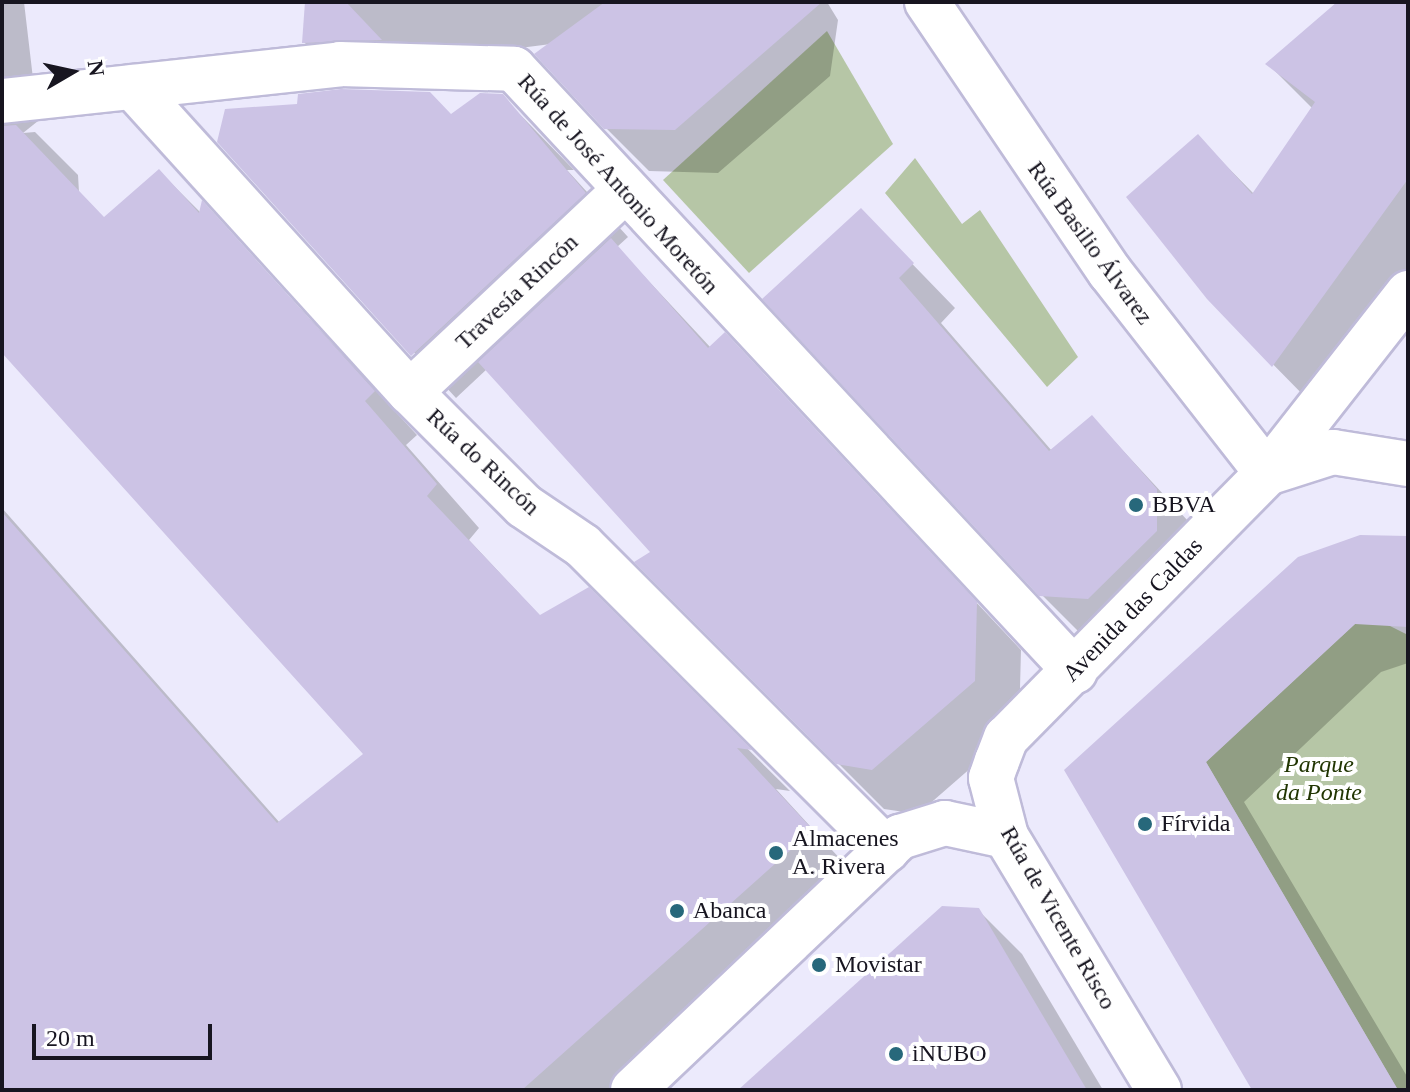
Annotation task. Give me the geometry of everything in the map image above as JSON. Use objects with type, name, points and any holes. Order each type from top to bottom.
[{"type":"main road","name":"Rúa Basilio Álvarez","points":[[927,2],[1110,272],[1267,473]]},
{"type":"main road","name":"Rúa de José Antonio Moretón","points":[[2,101],[340,64],[514,69],[623,192],[1075,671]]},
{"type":"main road","name":"Rúa do Rincón","points":[[133,87],[410,392],[524,506],[583,546],[894,843]]},
{"type":"main road","name":"Travesía Rincón","points":[[410,392],[623,192]]},
{"type":"main road","name":"Avenida das Caldas","points":[[1006,738],[1267,473],[1408,293]]},
{"type":"main road","points":[[1267,473],[1333,452],[1408,464]]},
{"type":"main road","name":"Rúa de Vicente Risco","points":[[1006,738],[991,778],[1006,836],[1159,1090]]},
{"type":"main road","points":[[633,1090],[894,843],[945,823],[1006,836]]},
{"type":"green space","points":[[827,31],[893,144],[749,273],[663,180]]},
{"type":"green space","points":[[915,158],[962,224],[980,210],[1078,357],[1047,387],[885,193]]},
{"type":"green space","name":"Parque da Ponte","points":[[1355,624],[1386,624],[1408,635],[1408,1090],[1398,1090],[1206,762]]},
{"type":"building","points":[[305,2],[346,2],[382,40],[302,43]]},
{"type":"building","points":[[605,2],[822,2],[675,130],[604,129],[534,54]]},
{"type":"building","points":[[1337,2],[1408,2],[1408,179],[1272,367],[1207,299],[1126,197],[1198,134],[1252,194],[1315,102],[1265,64]]},
{"type":"building","points":[[341,89],[430,92],[451,114],[480,93],[503,94],[586,193],[411,356],[217,142],[225,109],[297,104],[298,94]]},
{"type":"building","points":[[16,125],[104,217],[159,169],[199,213],[202,200],[375,391],[365,401],[437,484],[427,496],[540,615],[589,587],[752,750],[737,748],[813,830],[522,1090],[2,1090],[2,512],[277,823],[363,754],[2,353],[2,126]]},
{"type":"building","points":[[861,208],[914,263],[899,278],[1049,451],[1092,415],[1157,489],[1157,531],[1088,599],[1039,596],[762,299]]},
{"type":"building","points":[[611,238],[708,348],[725,332],[977,602],[975,681],[872,770],[836,764],[634,562],[650,552],[478,362]]},
{"type":"building","points":[[1360,535],[1408,536],[1408,627],[1355,624],[1206,762],[1398,1090],[1252,1090],[1064,770],[1298,557]]},
{"type":"building","points":[[942,906],[979,908],[1087,1090],[738,1090]]},
{"type":"place","name":"BBVA","points":[[1136,505]]},
{"type":"place","name":"Fírvida","points":[[1145,824]]},
{"type":"place","name":"Almacenes A. Rivera","points":[[776,853]]},
{"type":"place","name":"Abanca","points":[[677,911]]},
{"type":"place","name":"Movistar","points":[[819,965]]},
{"type":"place","name":"iNUBO","points":[[896,1054]]}]
